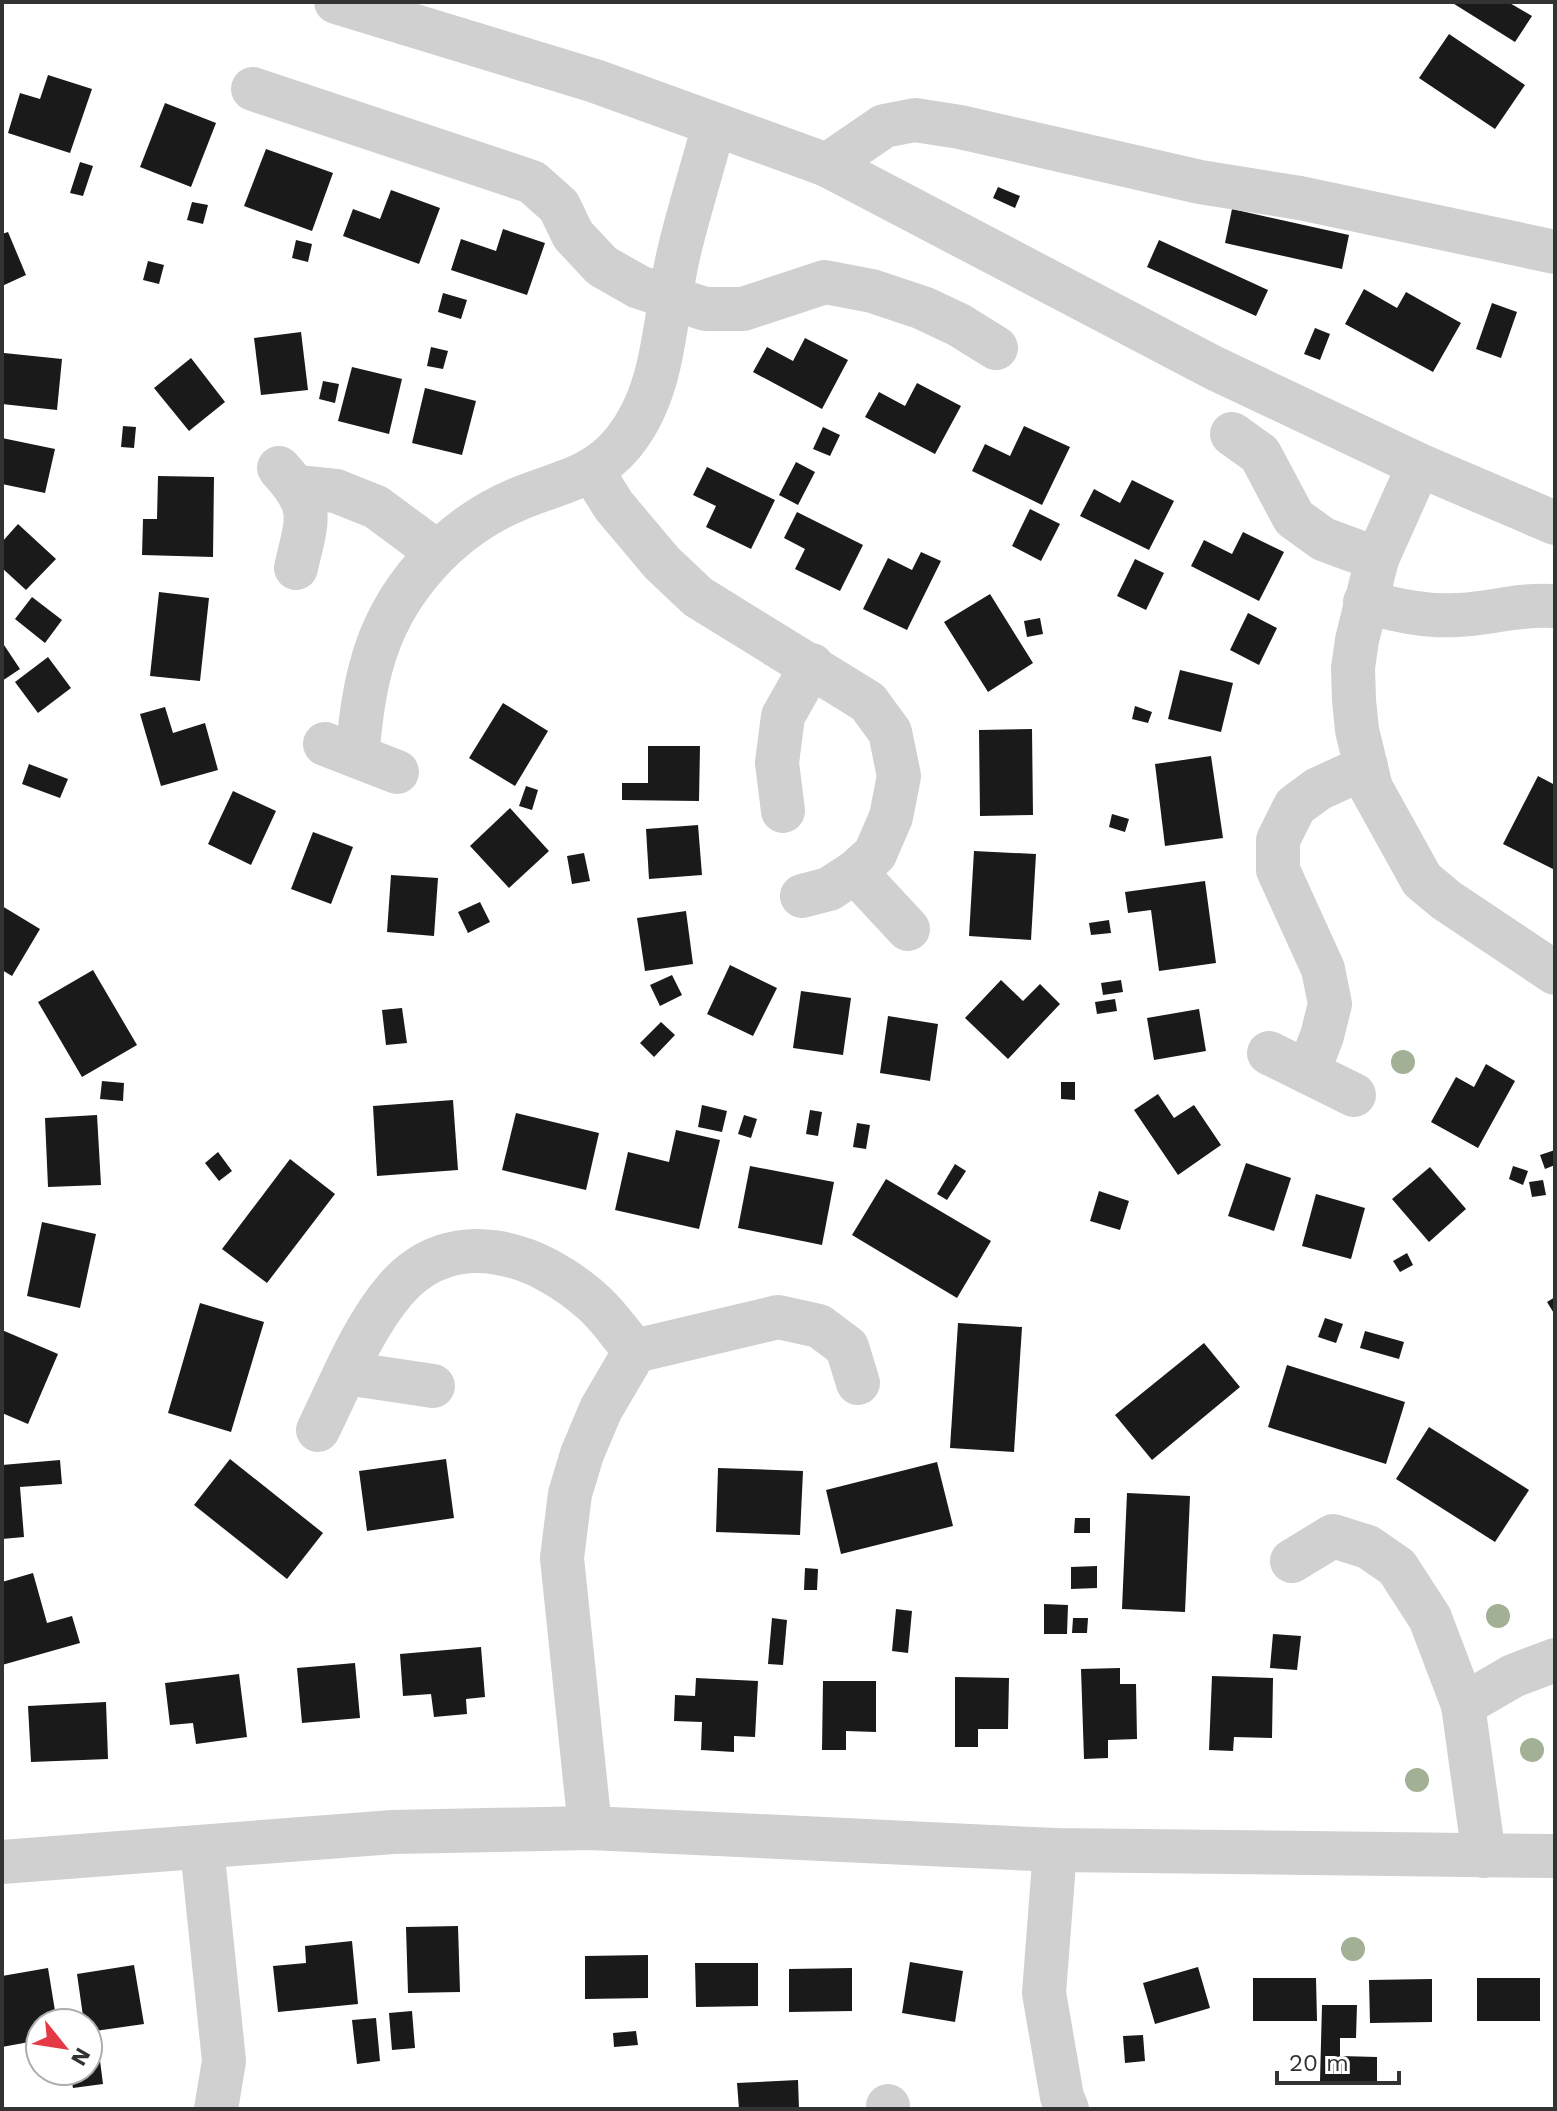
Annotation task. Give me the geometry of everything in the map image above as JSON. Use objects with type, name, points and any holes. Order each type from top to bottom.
[{"type":"street","points":[[336,2],[595,81],[827,165],[1214,368],[1419,465],[1555,523]]},
{"type":"street","points":[[253,89],[352,138],[532,182],[559,206],[573,235],[602,266],[639,287],[705,309],[743,309],[825,282],[872,291],[897,320],[959,325],[996,348]]},
{"type":"street","points":[[827,165],[884,126],[915,120],[960,127],[1200,182],[1300,198],[1555,252]]},
{"type":"street","points":[[397,772],[341,750],[361,710],[371,663],[391,616],[420,572],[451,539],[521,498],[592,471],[623,443],[646,405],[665,345],[679,249],[714,125]]},
{"type":"street","points":[[1232,434],[1260,454],[1294,518],[1323,539],[1377,559]]},
{"type":"street","points":[[1419,465],[1377,559],[1365,602],[1353,668],[1357,730],[1371,788],[1422,880],[1446,900],[1555,973]]},
{"type":"street","points":[[592,471],[614,506],[662,563],[698,597],[868,702],[890,732],[899,776],[891,817],[875,854],[829,889],[802,896]]},
{"type":"street","points":[[296,568],[308,517],[287,477],[376,507],[437,552]]},
{"type":"street","points":[[1365,602],[1418,615],[1460,615],[1524,605],[1551,606]]},
{"type":"street","points":[[792,793],[777,763],[783,716],[812,665]]},
{"type":"street","points":[[1308,1072],[1330,1004],[1323,969],[1278,870],[1278,840],[1295,806],[1318,789],[1366,767]]},
{"type":"street","points":[[855,872],[908,929]]},
{"type":"street","points":[[1269,1053],[1354,1095]]},
{"type":"street","points":[[318,1430],[376,1316],[396,1289],[421,1266],[457,1251],[496,1252],[526,1259],[553,1272],[596,1305],[635,1351]]},
{"type":"street","points":[[590,1828],[562,1558],[570,1494],[582,1454],[601,1409],[635,1351],[778,1317],[819,1326],[847,1347],[858,1383]]},
{"type":"street","points":[[346,1373],[433,1386]]},
{"type":"street","points":[[1292,1561],[1333,1536],[1368,1547],[1397,1567],[1430,1618],[1463,1705],[1484,1856]]},
{"type":"street","points":[[1463,1705],[1513,1676],[1555,1660]]},
{"type":"street","points":[[2,1862],[393,1832],[590,1828],[1055,1850],[1555,1856]]},
{"type":"street","points":[[202,1848],[224,2061],[216,2109]]},
{"type":"street","points":[[1055,1850],[1044,1993],[1062,2097],[1067,2109]]},
{"type":"building","points":[[1451,2],[1508,2],[1532,16],[1515,42]]},
{"type":"building","points":[[1449,34],[1525,85],[1495,129],[1419,78]]},
{"type":"building","points":[[48,75],[92,89],[70,153],[8,133],[20,93],[40,99]]},
{"type":"building","points":[[165,103],[216,123],[191,187],[140,167]]},
{"type":"building","points":[[266,149],[333,173],[312,231],[244,206]]},
{"type":"building","points":[[80,162],[93,166],[83,196],[70,193]]},
{"type":"building","points":[[998,187],[1020,196],[1015,208],[993,198]]},
{"type":"building","points":[[391,190],[440,208],[419,264],[343,236],[353,209],[380,219]]},
{"type":"building","points":[[192,202],[208,205],[203,224],[187,220]]},
{"type":"building","points":[[1232,209],[1349,235],[1342,269],[1225,243]]},
{"type":"building","points":[[503,229],[545,243],[527,295],[451,270],[461,239],[496,251]]},
{"type":"building","points":[[8,232],[26,275],[2,286],[2,234]]},
{"type":"building","points":[[296,240],[312,244],[308,262],[292,258]]},
{"type":"building","points":[[1159,240],[1268,290],[1256,316],[1147,267]]},
{"type":"building","points":[[148,261],[164,265],[159,284],[143,280]]},
{"type":"building","points":[[1364,289],[1397,308],[1406,292],[1461,323],[1433,372],[1345,324]]},
{"type":"building","points":[[443,293],[467,300],[461,319],[438,312]]},
{"type":"building","points":[[1492,303],[1517,312],[1501,358],[1476,349]]},
{"type":"building","points":[[1315,328],[1330,334],[1320,360],[1304,354]]},
{"type":"building","points":[[301,332],[308,390],[261,395],[254,338]]},
{"type":"building","points":[[805,338],[848,360],[822,409],[753,372],[767,347],[793,361]]},
{"type":"building","points":[[431,347],[448,351],[443,369],[427,366]]},
{"type":"building","points":[[4,353],[62,359],[57,410],[2,404]]},
{"type":"building","points":[[191,358],[225,402],[189,431],[154,388]]},
{"type":"building","points":[[352,367],[402,379],[389,434],[338,421]]},
{"type":"building","points":[[323,381],[339,384],[335,403],[319,399]]},
{"type":"building","points":[[917,383],[961,406],[935,454],[865,417],[879,392],[905,406]]},
{"type":"building","points":[[425,388],[476,401],[462,455],[412,443]]},
{"type":"building","points":[[123,426],[136,427],[134,448],[121,447]]},
{"type":"building","points":[[1024,426],[1070,447],[1042,505],[972,471],[985,444],[1010,456]]},
{"type":"building","points":[[823,427],[840,435],[830,456],[813,449]]},
{"type":"building","points":[[2,438],[55,449],[45,493],[2,484]]},
{"type":"building","points":[[796,462],[815,472],[798,505],[779,495]]},
{"type":"building","points":[[707,467],[775,500],[751,549],[706,527],[716,506],[693,495]]},
{"type":"building","points":[[158,476],[214,477],[213,557],[142,555],[143,519],[157,519]]},
{"type":"building","points":[[1132,480],[1174,501],[1149,550],[1080,516],[1094,489],[1120,503]]},
{"type":"building","points":[[1030,509],[1060,524],[1041,561],[1012,546]]},
{"type":"building","points":[[797,512],[863,545],[840,591],[795,569],[805,549],[784,538]]},
{"type":"building","points":[[18,524],[56,559],[26,590],[2,568],[2,542]]},
{"type":"building","points":[[1243,532],[1284,552],[1259,601],[1191,566],[1204,540],[1232,554]]},
{"type":"building","points":[[921,552],[941,561],[907,630],[863,609],[888,558],[912,570]]},
{"type":"building","points":[[1135,559],[1164,573],[1146,610],[1117,596]]},
{"type":"building","points":[[159,592],[209,598],[200,681],[150,676]]},
{"type":"building","points":[[990,594],[1033,663],[988,692],[944,622]]},
{"type":"building","points":[[32,597],[62,620],[45,643],[15,619]]},
{"type":"building","points":[[1248,613],[1277,628],[1259,665],[1230,650]]},
{"type":"building","points":[[1040,618],[1043,634],[1027,637],[1024,621]]},
{"type":"building","points":[[2,642],[20,669],[2,681]]},
{"type":"building","points":[[48,657],[71,688],[38,713],[15,682]]},
{"type":"building","points":[[1180,670],[1233,683],[1221,732],[1168,719]]},
{"type":"building","points":[[503,703],[548,731],[515,786],[469,758]]},
{"type":"building","points":[[1135,706],[1152,712],[1148,723],[1132,719]]},
{"type":"building","points":[[165,707],[173,733],[205,723],[218,770],[161,786],[140,714]]},
{"type":"building","points":[[1032,729],[1033,815],[980,816],[979,730]]},
{"type":"building","points":[[648,746],[700,746],[699,801],[622,800],[622,783],[648,783]]},
{"type":"building","points":[[1211,756],[1223,838],[1165,846],[1155,764]]},
{"type":"building","points":[[29,764],[68,779],[60,798],[22,784]]},
{"type":"building","points":[[1538,776],[1555,785],[1555,870],[1503,844]]},
{"type":"building","points":[[526,786],[538,790],[532,810],[519,806]]},
{"type":"building","points":[[233,791],[276,811],[251,865],[208,844]]},
{"type":"building","points":[[510,808],[549,851],[509,888],[470,846]]},
{"type":"building","points":[[1112,814],[1129,819],[1125,832],[1109,827]]},
{"type":"building","points":[[698,825],[702,875],[649,879],[646,829]]},
{"type":"building","points":[[313,832],[353,847],[331,904],[291,889]]},
{"type":"building","points":[[974,851],[1036,854],[1031,940],[969,936]]},
{"type":"building","points":[[584,853],[590,881],[572,884],[567,856]]},
{"type":"building","points":[[391,875],[438,878],[434,936],[387,932]]},
{"type":"building","points":[[1205,881],[1216,963],[1159,971],[1151,910],[1128,913],[1125,892]]},
{"type":"building","points":[[480,902],[490,922],[468,933],[458,912]]},
{"type":"building","points":[[2,906],[40,929],[12,976],[2,970]]},
{"type":"building","points":[[686,911],[693,964],[645,971],[637,918]]},
{"type":"building","points":[[1109,920],[1111,933],[1091,935],[1089,923]]},
{"type":"building","points":[[730,965],[777,988],[753,1036],[707,1014]]},
{"type":"building","points":[[93,970],[137,1045],[82,1077],[38,1002]]},
{"type":"building","points":[[672,975],[682,995],[660,1006],[650,985]]},
{"type":"building","points":[[1001,980],[1023,1001],[1040,984],[1060,1004],[1008,1059],[965,1018]]},
{"type":"building","points":[[1121,980],[1123,992],[1103,995],[1101,983]]},
{"type":"building","points":[[801,991],[851,998],[843,1055],[793,1048]]},
{"type":"building","points":[[1115,999],[1117,1011],[1097,1014],[1095,1002]]},
{"type":"building","points":[[402,1008],[407,1043],[386,1045],[382,1010]]},
{"type":"building","points":[[1199,1009],[1206,1051],[1154,1060],[1147,1018]]},
{"type":"building","points":[[888,1016],[938,1024],[930,1081],[880,1073]]},
{"type":"building","points":[[661,1022],[675,1035],[654,1057],[640,1043]]},
{"type":"building","points":[[1486,1064],[1515,1081],[1478,1148],[1431,1122],[1456,1077],[1474,1087]]},
{"type":"building","points":[[102,1081],[124,1083],[123,1101],[100,1099]]},
{"type":"building","points":[[1061,1082],[1075,1082],[1075,1100],[1061,1099]]},
{"type":"building","points":[[1158,1094],[1174,1118],[1194,1105],[1221,1145],[1178,1175],[1134,1110]]},
{"type":"building","points":[[453,1100],[458,1170],[377,1176],[373,1106]]},
{"type":"building","points":[[702,1105],[727,1111],[722,1132],[698,1127]]},
{"type":"building","points":[[810,1110],[822,1112],[818,1136],[806,1134]]},
{"type":"building","points":[[516,1113],[599,1133],[586,1190],[502,1170]]},
{"type":"building","points":[[97,1115],[101,1185],[48,1187],[45,1118]]},
{"type":"building","points":[[744,1115],[757,1119],[751,1138],[738,1134]]},
{"type":"building","points":[[857,1123],[870,1125],[866,1149],[853,1147]]},
{"type":"building","points":[[676,1130],[720,1140],[699,1229],[615,1210],[628,1152],[669,1162]]},
{"type":"building","points":[[1555,1150],[1555,1165],[1545,1169],[1540,1155]]},
{"type":"building","points":[[218,1152],[232,1171],[219,1181],[205,1163]]},
{"type":"building","points":[[290,1159],[335,1194],[267,1283],[222,1249]]},
{"type":"building","points":[[1246,1163],[1291,1178],[1274,1231],[1228,1216]]},
{"type":"building","points":[[955,1164],[966,1171],[947,1200],[937,1194]]},
{"type":"building","points":[[750,1166],[834,1182],[822,1245],[738,1228]]},
{"type":"building","points":[[1513,1166],[1528,1171],[1523,1185],[1509,1179]]},
{"type":"building","points":[[1430,1167],[1466,1209],[1429,1242],[1392,1199]]},
{"type":"building","points":[[886,1179],[991,1241],[957,1298],[852,1235]]},
{"type":"building","points":[[1543,1180],[1546,1195],[1532,1197],[1529,1182]]},
{"type":"building","points":[[1099,1191],[1129,1201],[1120,1230],[1090,1221]]},
{"type":"building","points":[[1316,1194],[1365,1208],[1351,1259],[1302,1246]]},
{"type":"building","points":[[42,1222],[96,1234],[80,1308],[27,1296]]},
{"type":"building","points":[[1407,1253],[1413,1265],[1400,1272],[1393,1261]]},
{"type":"building","points":[[1555,1297],[1555,1315],[1547,1302]]},
{"type":"building","points":[[200,1303],[264,1322],[231,1432],[168,1413]]},
{"type":"building","points":[[1325,1318],[1343,1324],[1336,1343],[1318,1337]]},
{"type":"building","points":[[958,1323],[1022,1327],[1014,1452],[950,1448]]},
{"type":"building","points":[[2,1330],[58,1354],[28,1424],[2,1413]]},
{"type":"building","points":[[1365,1331],[1404,1342],[1399,1359],[1360,1348]]},
{"type":"building","points":[[1204,1343],[1240,1387],[1152,1460],[1115,1415]]},
{"type":"building","points":[[1287,1365],[1405,1402],[1386,1464],[1268,1427]]},
{"type":"building","points":[[1429,1427],[1529,1490],[1495,1542],[1396,1479]]},
{"type":"building","points":[[230,1459],[323,1533],[287,1579],[194,1505]]},
{"type":"building","points":[[446,1459],[454,1518],[367,1531],[359,1471]]},
{"type":"building","points":[[60,1460],[62,1484],[20,1487],[24,1537],[2,1539],[2,1465]]},
{"type":"building","points":[[937,1462],[953,1526],[841,1554],[826,1490]]},
{"type":"building","points":[[718,1468],[803,1471],[800,1535],[716,1532]]},
{"type":"building","points":[[1127,1493],[1190,1496],[1185,1612],[1122,1609]]},
{"type":"building","points":[[1075,1518],[1090,1518],[1090,1533],[1074,1533]]},
{"type":"building","points":[[1097,1566],[1097,1588],[1071,1589],[1071,1567]]},
{"type":"building","points":[[805,1568],[818,1569],[817,1590],[804,1590]]},
{"type":"building","points":[[33,1573],[47,1623],[72,1616],[80,1643],[2,1665],[2,1582]]},
{"type":"building","points":[[1044,1604],[1068,1605],[1067,1634],[1044,1634]]},
{"type":"building","points":[[896,1609],[912,1611],[908,1653],[892,1651]]},
{"type":"building","points":[[772,1618],[787,1620],[783,1665],[768,1664]]},
{"type":"building","points":[[1073,1618],[1088,1618],[1087,1633],[1072,1633]]},
{"type":"building","points":[[1273,1634],[1301,1636],[1297,1670],[1270,1668]]},
{"type":"building","points":[[481,1647],[485,1697],[466,1699],[467,1714],[434,1717],[431,1694],[403,1696],[400,1654]]},
{"type":"building","points":[[355,1663],[360,1718],[302,1723],[297,1668]]},
{"type":"building","points":[[1120,1668],[1120,1684],[1136,1684],[1137,1739],[1108,1740],[1108,1758],[1084,1759],[1081,1669]]},
{"type":"building","points":[[239,1674],[247,1737],[196,1744],[193,1723],[170,1725],[165,1683]]},
{"type":"building","points":[[1212,1676],[1273,1678],[1272,1738],[1234,1737],[1233,1751],[1209,1750]]},
{"type":"building","points":[[955,1677],[1009,1678],[1008,1729],[978,1729],[978,1747],[955,1747]]},
{"type":"building","points":[[696,1678],[758,1681],[755,1737],[734,1736],[734,1752],[701,1750],[702,1722],[674,1721],[675,1695],[695,1696]]},
{"type":"building","points":[[823,1681],[876,1681],[876,1732],[846,1731],[846,1750],[822,1750]]},
{"type":"building","points":[[106,1702],[108,1759],[31,1762],[28,1706]]},
{"type":"building","points":[[458,1926],[460,1992],[408,1993],[406,1927]]},
{"type":"building","points":[[352,1941],[358,2004],[278,2012],[273,1966],[306,1963],[305,1946]]},
{"type":"building","points":[[648,1955],[648,1998],[585,1999],[585,1956]]},
{"type":"building","points":[[910,1962],[963,1971],[955,2022],[902,2013]]},
{"type":"building","points":[[695,1963],[758,1963],[758,2006],[696,2007]]},
{"type":"building","points":[[134,1965],[144,2024],[104,2030],[104,2007],[82,2007],[77,1974]]},
{"type":"building","points":[[1198,1967],[1210,2008],[1155,2024],[1143,1983]]},
{"type":"building","points":[[48,1968],[54,2007],[24,2007],[24,2043],[2,2047],[2,1976]]},
{"type":"building","points":[[852,1968],[852,2011],[789,2012],[789,1969]]},
{"type":"building","points":[[1253,1978],[1316,1978],[1317,2021],[1253,2021]]},
{"type":"building","points":[[1477,1978],[1540,1978],[1540,2021],[1477,2021]]},
{"type":"building","points":[[1432,1979],[1432,2022],[1370,2023],[1369,1980]]},
{"type":"building","points":[[1322,2005],[1357,2005],[1356,2038],[1340,2038],[1340,2056],[1377,2057],[1377,2082],[1320,2081]]},
{"type":"building","points":[[412,2011],[415,2048],[392,2050],[389,2013]]},
{"type":"building","points":[[376,2018],[380,2061],[357,2064],[352,2020]]},
{"type":"building","points":[[636,2031],[638,2045],[614,2047],[613,2033]]},
{"type":"building","points":[[1143,2035],[1145,2061],[1125,2063],[1123,2036]]},
{"type":"building","points":[[798,2080],[799,2109],[739,2109],[737,2083]]}]
